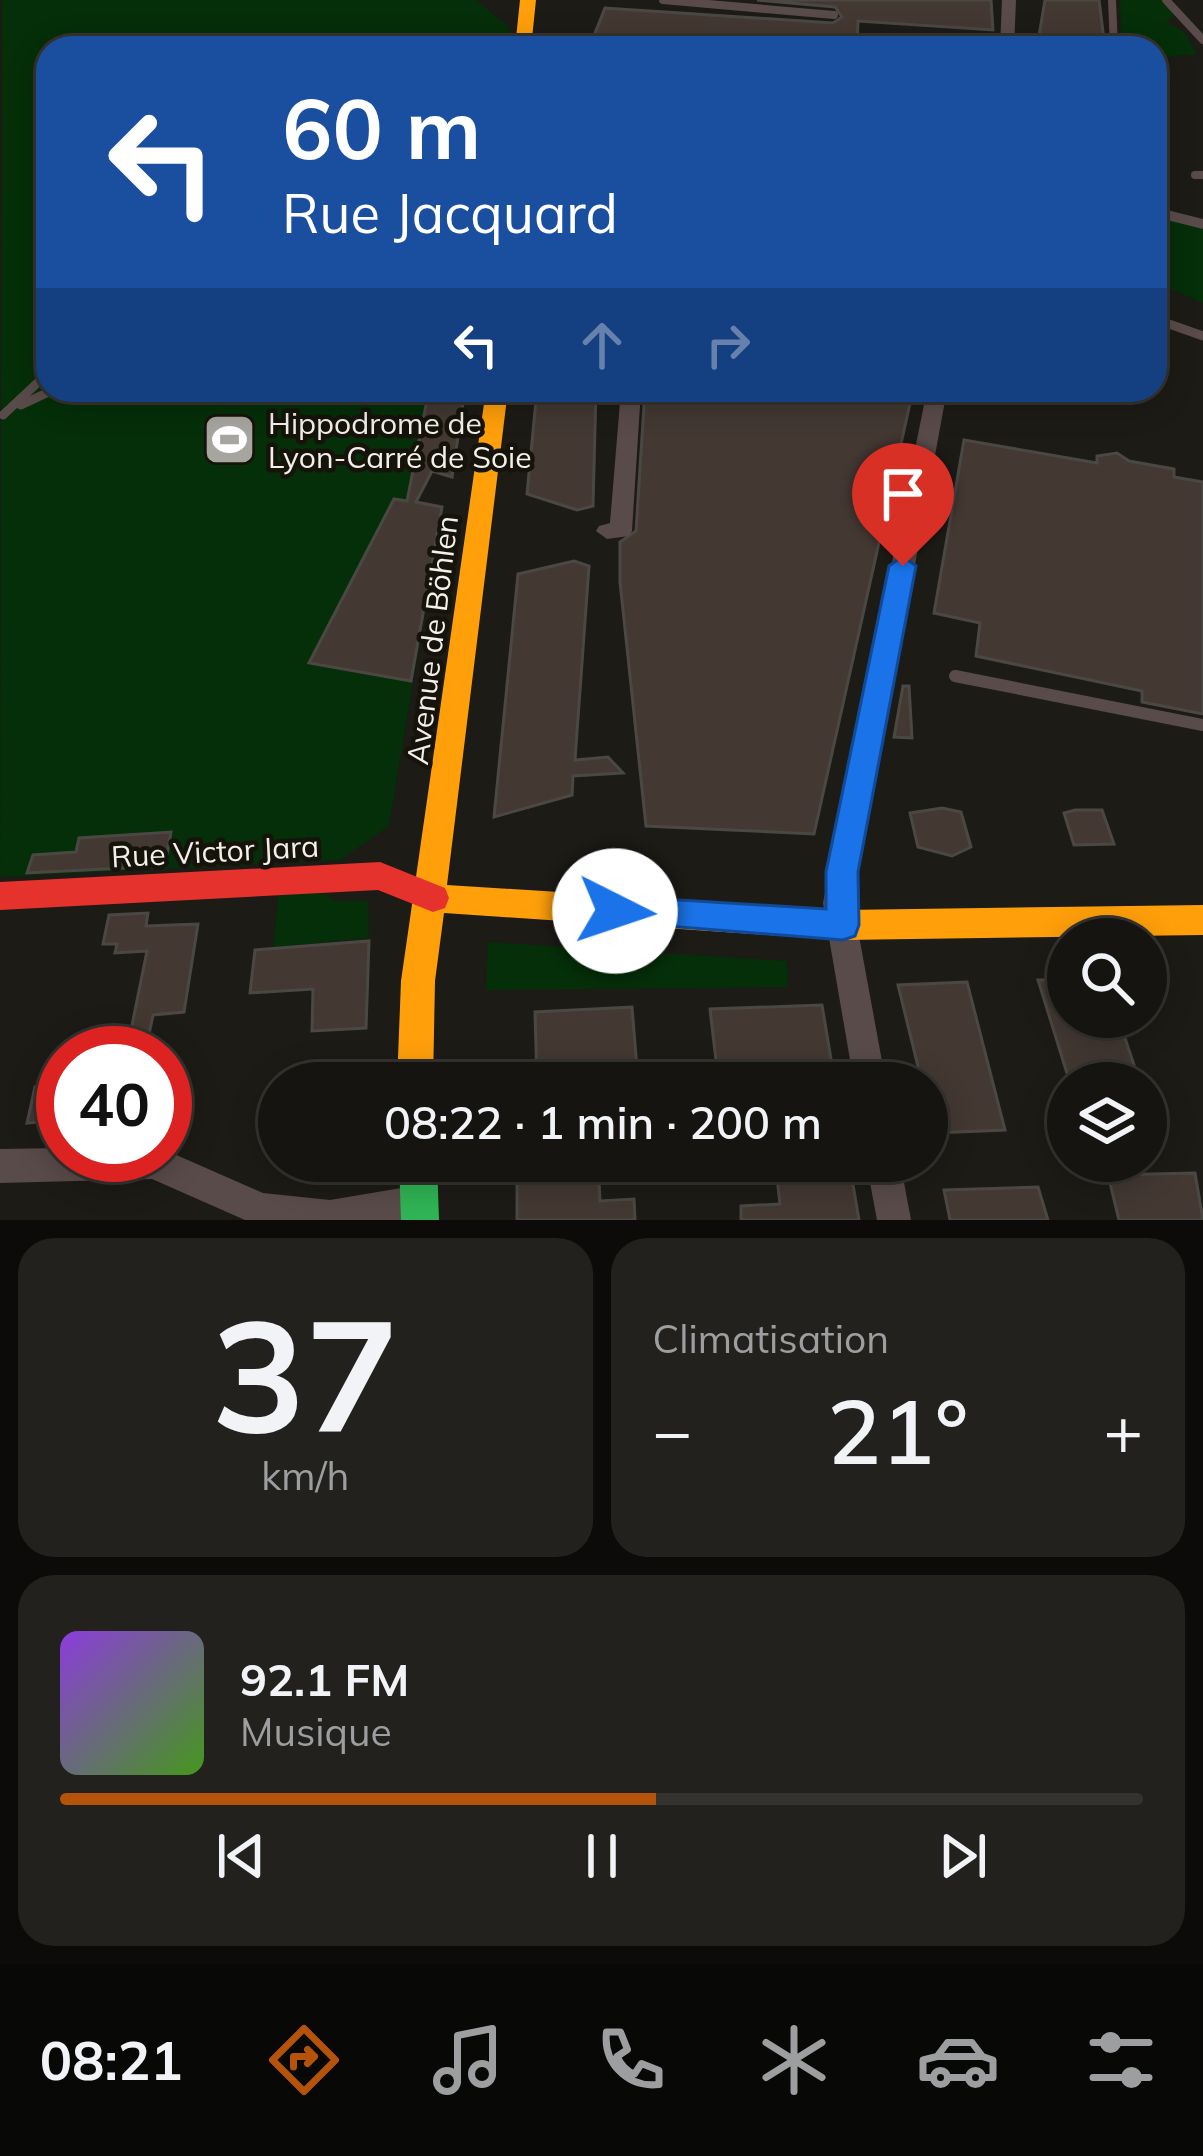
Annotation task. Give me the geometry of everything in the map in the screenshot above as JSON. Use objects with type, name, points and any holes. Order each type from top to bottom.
[{"type":"main road","points":[[525,36],[529,2]]},
{"type":"main road","points":[[529,2],[537,36]]},
{"type":"main road","name":"Avenue de Böhlen","points":[[416,1062],[418,981],[495,402]]},
{"type":"main road","name":"Rue Victor Jara","points":[[0,896],[380,875],[429,898],[843,925],[1203,920]]},
{"type":"street","points":[[1008,36],[1010,0]]},
{"type":"street","points":[[1167,215],[1203,224]]},
{"type":"street","points":[[607,531],[621,531],[630,402]]},
{"type":"street","points":[[866,1062],[843,925],[842,872],[935,402]]},
{"type":"street","points":[[0,1166],[153,1162],[262,1210],[330,1217],[420,1211]]},
{"type":"street","points":[[887,1182],[893,1220]]},
{"type":"lane","points":[[663,0],[834,15]]},
{"type":"lane","points":[[1112,0],[1114,36]]},
{"type":"lane","points":[[1166,0],[1203,40]]},
{"type":"lane","points":[[1167,324],[1203,337]]},
{"type":"lane","points":[[1,416],[36,384]]},
{"type":"lane","points":[[1,416],[36,398]]},
{"type":"lane","points":[[955,676],[1203,724]]},
{"type":"green space","name":"Hippodrome de Lyon-Carré de Soie","points":[[2,0],[476,0],[509,27],[508,36],[36,36],[36,402],[463,402],[452,477],[432,471],[416,502],[442,507],[389,826],[340,860],[0,877]]},
{"type":"green space","points":[[1120,0],[1161,0],[1175,15],[1166,23],[1184,32],[1197,54],[1167,57],[1167,36],[1121,36]]},
{"type":"green space","points":[[1167,211],[1203,220],[1203,303],[1167,287]]},
{"type":"green space","points":[[279,891],[325,893],[334,901],[368,901],[369,938],[273,947]]},
{"type":"green space","points":[[488,942],[787,961],[788,987],[486,990]]},
{"type":"building","points":[[757,0],[991,0],[993,30],[858,21],[857,36],[594,36],[605,8],[833,23],[842,17],[835,7]]},
{"type":"building","points":[[1045,0],[1099,0],[1104,36],[1039,36]]},
{"type":"building","points":[[427,402],[463,402],[452,477],[432,471],[416,502],[442,507],[411,681],[309,663],[394,499],[407,501]]},
{"type":"building","points":[[536,402],[596,402],[593,506],[577,510],[527,494]]},
{"type":"building","points":[[644,402],[910,402],[814,834],[646,826],[620,582],[620,542],[636,531]]},
{"type":"building","points":[[964,440],[1097,463],[1097,456],[1117,453],[1129,461],[1174,469],[1174,477],[1203,482],[1203,714],[1142,702],[1142,691],[976,656],[980,623],[934,613]]},
{"type":"building","points":[[574,561],[589,566],[575,760],[608,757],[623,773],[573,776],[572,795],[494,817],[518,574]]},
{"type":"building","points":[[903,686],[909,686],[912,738],[894,737]]},
{"type":"building","points":[[942,808],[961,812],[971,847],[952,856],[918,847],[910,813]]},
{"type":"building","points":[[1102,810],[1114,844],[1074,845],[1064,813]]},
{"type":"building","points":[[171,832],[165,866],[27,873],[33,855],[76,852],[79,838]]},
{"type":"building","points":[[148,913],[146,926],[198,924],[184,1012],[153,1015],[151,1026],[132,1026],[147,951],[115,953],[117,944],[103,944],[109,915]]},
{"type":"building","points":[[369,941],[366,1028],[312,1031],[313,989],[250,993],[255,950]]},
{"type":"building","points":[[1038,980],[1047,980],[1047,1009]]},
{"type":"building","points":[[967,982],[1005,1130],[948,1132],[948,1062],[917,1062],[898,985]]},
{"type":"building","points":[[822,1005],[832,1062],[716,1062],[710,1009]]},
{"type":"building","points":[[632,1007],[637,1062],[536,1062],[535,1012]]},
{"type":"building","points":[[1056,1038],[1125,1038],[1133,1062],[1063,1062]]},
{"type":"building","points":[[35,1087],[36,1122],[27,1123]]},
{"type":"building","points":[[1195,1173],[1203,1220],[1119,1220],[1110,1182],[1167,1182],[1167,1174]]},
{"type":"building","points":[[517,1182],[599,1182],[600,1201],[634,1199],[635,1220],[517,1220]]},
{"type":"building","points":[[777,1182],[853,1182],[859,1220],[741,1220],[741,1206],[780,1204]]},
{"type":"building","points":[[1038,1187],[1048,1220],[950,1220],[944,1190]]},
{"type":"traffic: fast","points":[[419,1182],[420,1220]]},
{"type":"traffic: slow","points":[[524,36],[528,0]]},
{"type":"traffic: slow","points":[[416,1062],[418,981],[495,402]]},
{"type":"traffic: slow","points":[[433,898],[843,925],[1203,920]]},
{"type":"traffic: jam","points":[[0,896],[380,876],[433,898]]},
{"type":"place","name":"Hippodrome de Lyon-Carré de Soie","points":[[229,440]]},
{"type":"route","points":[[615,911],[843,925],[838,903],[842,872],[903,566]]}]
